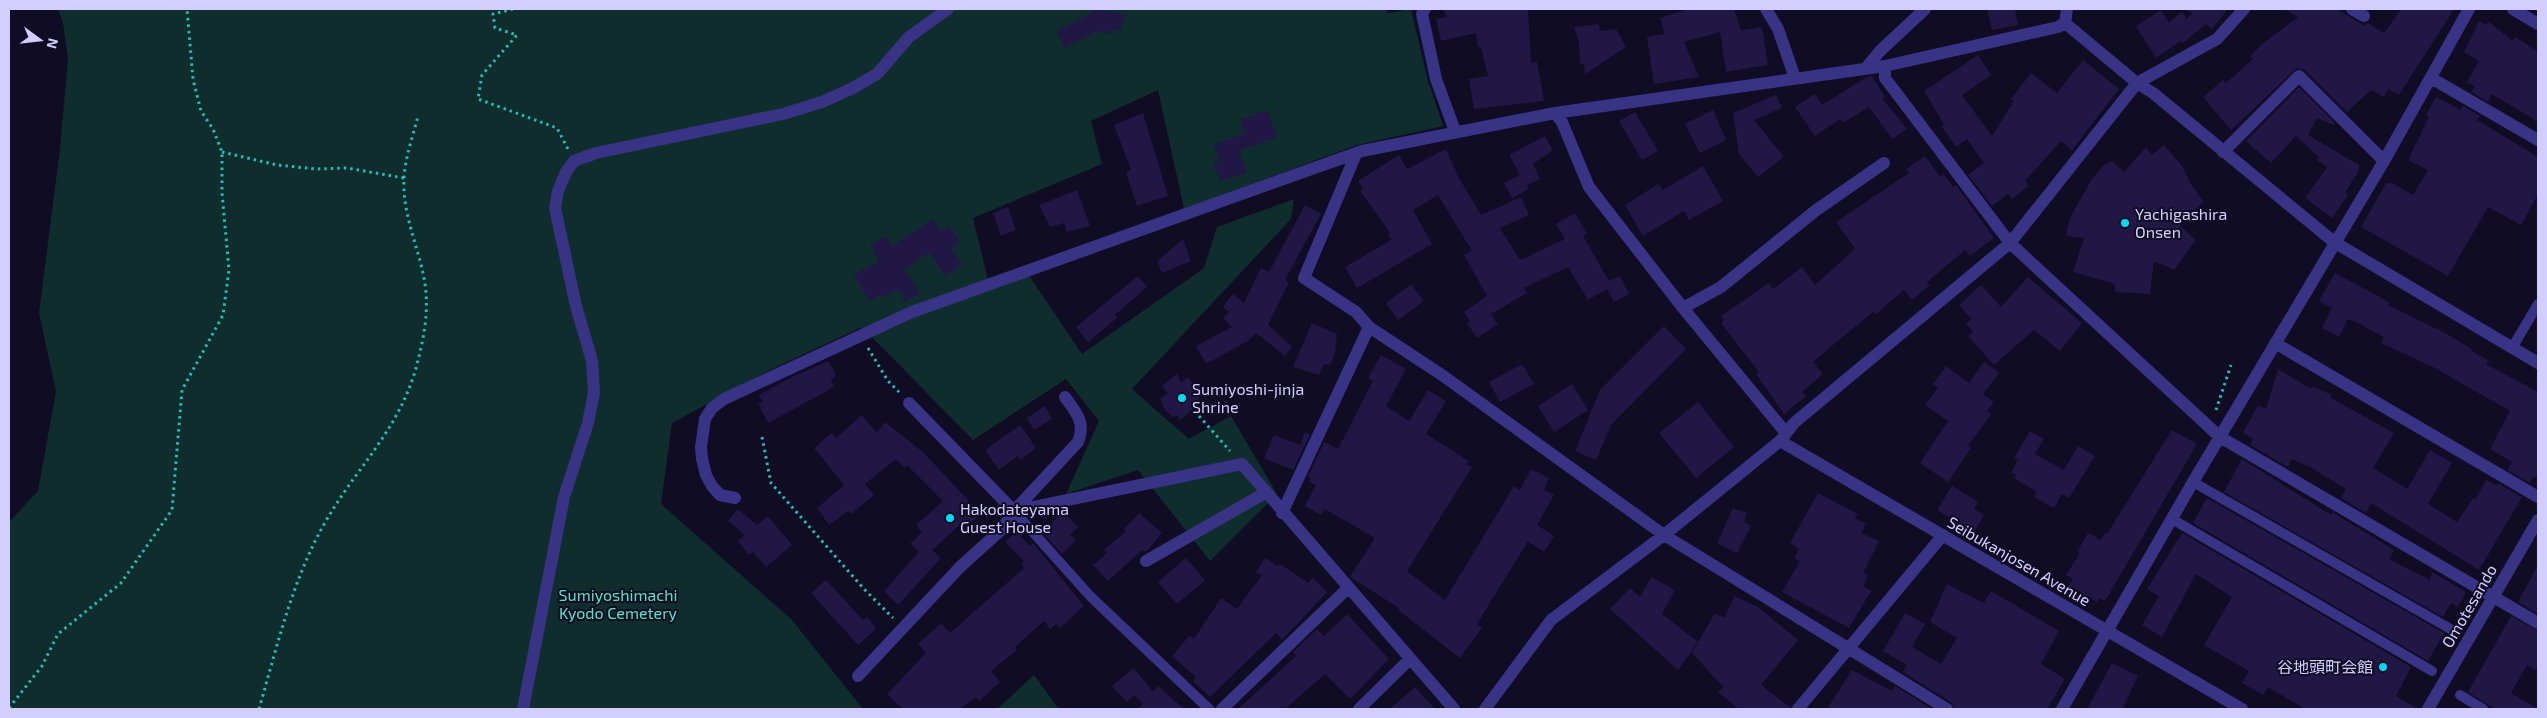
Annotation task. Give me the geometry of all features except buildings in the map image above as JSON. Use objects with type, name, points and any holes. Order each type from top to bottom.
[{"type":"street","points":[[523,709],[564,497],[588,423],[594,393],[592,362],[576,306],[555,208],[558,191],[566,172],[574,161],[596,153],[782,114],[822,102],[853,88],[877,74],[909,37],[948,9]]},
{"type":"street","points":[[1425,9],[1422,14],[1436,79],[1456,131]]},
{"type":"street","points":[[1766,9],[1778,29],[1795,78]]},
{"type":"street","points":[[1865,69],[1880,51],[1925,9]]},
{"type":"street","points":[[2065,23],[2067,9]]},
{"type":"street","points":[[1485,709],[1551,620],[1664,535],[1783,437],[1794,423],[2010,242],[2137,84],[2216,39],[2244,9]]},
{"type":"street","points":[[2352,9],[2364,16]]},
{"type":"street","points":[[2062,709],[2334,242],[2384,161],[2469,9]]},
{"type":"street","points":[[2513,9],[2538,24]]},
{"type":"street","points":[[735,498],[720,495],[706,475],[701,447],[704,424],[712,408],[724,398],[912,312],[1356,154],[1456,131],[1555,113],[1885,66],[2058,27],[2065,23]]},
{"type":"street","points":[[2065,23],[2137,84],[2153,93],[2334,242],[2538,363]]},
{"type":"street","points":[[1885,66],[1885,78],[2010,242],[2220,437],[2538,623]]},
{"type":"street","points":[[2223,152],[2299,76],[2384,161]]},
{"type":"street","points":[[2431,78],[2538,140]]},
{"type":"street","points":[[1555,113],[1562,122],[1589,187],[1783,437]]},
{"type":"street","points":[[1356,154],[1304,278],[1356,312],[1369,327],[1442,375],[1664,535],[1947,709]]},
{"type":"street","points":[[1683,308],[1721,287],[1815,212],[1884,163]]},
{"type":"street","points":[[1282,513],[1369,327]]},
{"type":"street","points":[[2275,343],[2538,497]]},
{"type":"street","points":[[858,676],[960,567],[1001,530],[1014,511],[1078,442],[1082,433],[1079,416],[1065,397]]},
{"type":"street","points":[[909,403],[1014,511]]},
{"type":"street","name":"Seibukanjosen Avenue","points":[[1783,437],[1943,535],[2242,709]]},
{"type":"street","points":[[1014,511],[1242,464],[1282,513],[1454,709]]},
{"type":"street","points":[[1146,561],[1265,493]]},
{"type":"street","name":"Omotesando","points":[[2428,709],[2538,520]]},
{"type":"street","points":[[1798,709],[1943,535]]},
{"type":"street","points":[[1222,709],[1348,588]]},
{"type":"street","points":[[1359,709],[1410,660]]},
{"type":"lane","points":[[2512,348],[2538,304]]},
{"type":"lane","points":[[2193,482],[2454,631]]},
{"type":"lane","points":[[1014,511],[1091,597],[1209,709]]},
{"type":"lane","points":[[2172,519],[2432,670]]},
{"type":"lane","points":[[2460,696],[2483,709]]},
{"type":"path","points":[[9,708],[42,666],[58,634],[121,583],[172,510],[182,390],[222,315],[229,270],[222,193],[222,152],[213,130],[201,111],[193,79],[187,9]]},
{"type":"path","points":[[513,9],[493,14],[495,28],[517,35],[482,75],[478,99],[557,128],[574,161]]},
{"type":"path","points":[[259,709],[287,612],[313,547],[330,514],[394,423],[416,370],[425,333],[427,303],[424,277],[407,210],[404,178],[418,116]]},
{"type":"path","points":[[222,152],[277,165],[316,169],[347,168],[404,178]]},
{"type":"path","points":[[860,335],[888,380],[909,403]]},
{"type":"path","points":[[2216,412],[2231,366]]},
{"type":"path","points":[[1199,416],[1242,464]]},
{"type":"path","points":[[762,437],[771,483],[864,589],[903,627]]},
{"type":"green space","name":"Sumiyoshimachi Kyodo Cemetery","points":[[58,9],[1386,9],[1388,13],[1411,9],[1428,81],[1443,126],[1357,145],[1184,209],[1158,90],[1091,121],[1102,164],[973,218],[988,280],[1026,271],[1082,354],[1204,268],[1217,227],[1294,199],[1291,219],[1132,389],[1189,439],[1231,416],[1277,494],[1210,561],[1138,470],[1066,494],[1099,421],[1066,379],[973,440],[862,327],[770,370],[672,423],[661,504],[792,620],[863,709],[9,709],[9,522],[38,491],[56,391],[39,313],[60,149],[68,59],[63,23]]},
{"type":"green space","points":[[1034,675],[1059,709],[997,709]]},
{"type":"place","name":"Yachigashira Onsen","points":[[2125,223]]},
{"type":"place","name":"Sumiyoshi-jinja Shrine","points":[[1182,398]]},
{"type":"place","name":"Hakodateyama Guest House","points":[[950,518]]},
{"type":"place","name":"谷地頭町会館","points":[[2383,667]]}]
